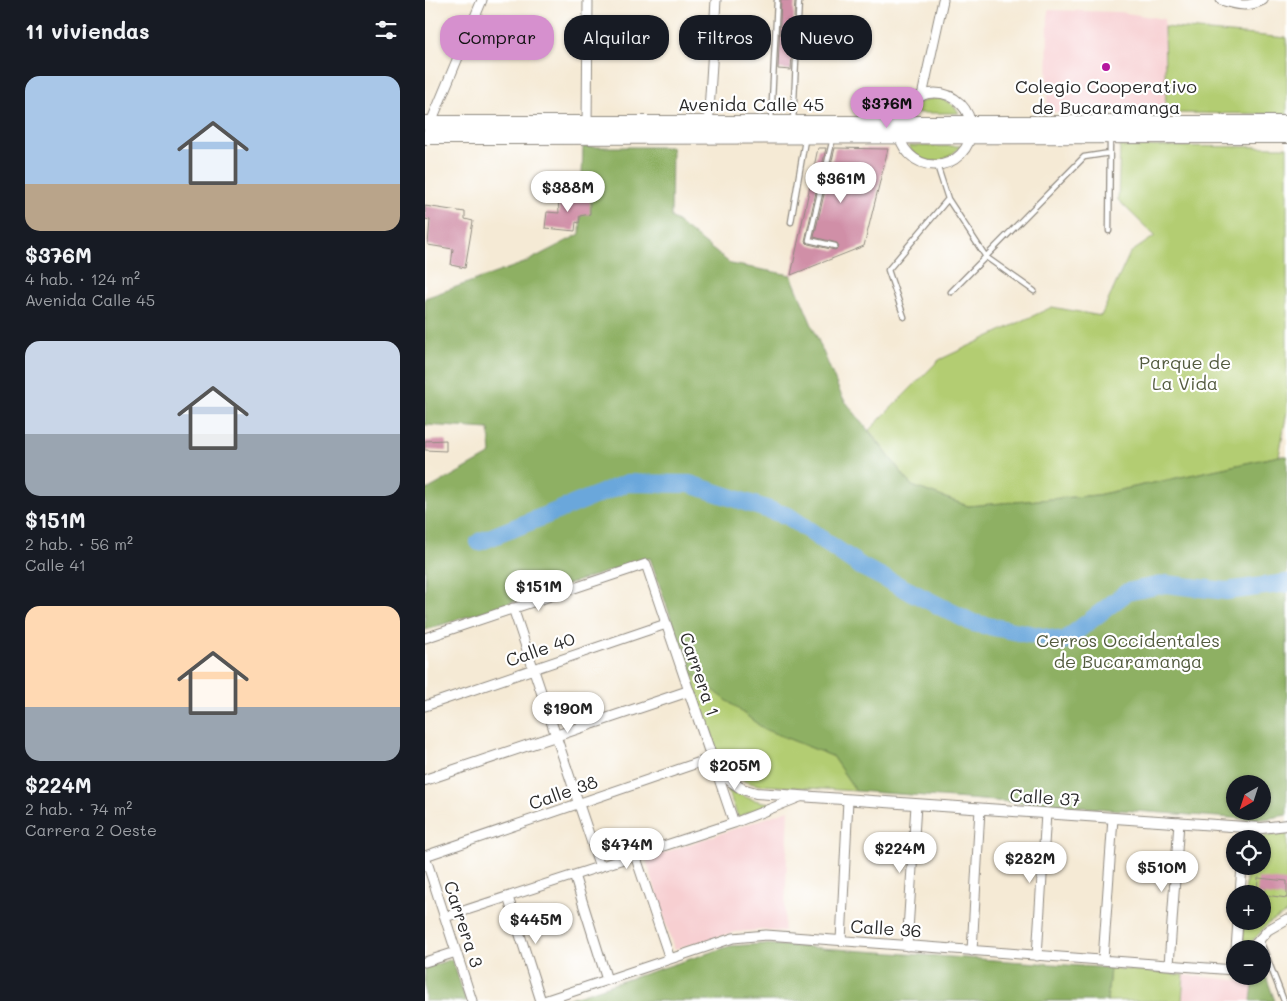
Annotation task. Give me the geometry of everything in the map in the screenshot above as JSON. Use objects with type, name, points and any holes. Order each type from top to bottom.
[{"type":"main road","name":"Avenida Calle 45","points":[[708,130],[771,123],[900,130],[1287,123]]},
{"type":"main road","name":"Avenida Calle 45","points":[[426,130],[708,130],[805,136],[833,136],[900,130]]},
{"type":"main road","name":"Avenida Calle 45","points":[[970,130],[1110,136],[1287,136]]},
{"type":"street","points":[[426,130],[482,0]]},
{"type":"street","points":[[587,130],[588,0]]},
{"type":"street","points":[[708,130],[716,0]]},
{"type":"street","points":[[922,96],[943,0]]},
{"type":"street","points":[[1221,0],[1244,6],[1253,5],[1263,0]]},
{"type":"street","points":[[940,94],[949,97],[963,108],[970,130],[963,152],[956,159],[947,163],[929,165],[913,158],[902,144],[900,130],[907,107],[914,100],[922,96],[940,94]]},
{"type":"street","name":"Carrera 1","points":[[513,608],[646,564],[734,823]]},
{"type":"street","points":[[425,638],[513,608],[600,867]]},
{"type":"street","name":"Calle 40","points":[[425,706],[666,624]]},
{"type":"street","points":[[425,780],[689,691]]},
{"type":"street","name":"Calle 37","points":[[713,763],[727,779],[742,789],[763,794],[1245,827],[1268,828],[1287,825]]},
{"type":"street","name":"Calle 38","points":[[425,856],[579,804],[713,763]]},
{"type":"street","name":"Calle 37","points":[[445,917],[734,823],[800,797]]},
{"type":"street","points":[[841,941],[848,800]]},
{"type":"street","points":[[907,946],[916,805]]},
{"type":"street","points":[[972,950],[980,809]]},
{"type":"street","points":[[1037,956],[1046,814]]},
{"type":"street","points":[[1103,960],[1113,818]]},
{"type":"street","points":[[1169,965],[1179,822]]},
{"type":"street","points":[[635,855],[670,959]]},
{"type":"street","name":"Carrera 3","points":[[425,856],[472,1001]]},
{"type":"street","points":[[574,875],[607,980]]},
{"type":"street","points":[[508,896],[543,1001]]},
{"type":"street","points":[[1259,938],[1268,930],[1287,919]]},
{"type":"street","name":"Calle 36","points":[[543,1001],[733,938],[766,935],[1037,956],[1169,965],[1226,967]]},
{"type":"street","points":[[425,962],[456,952]]},
{"type":"lane","points":[[771,123],[777,0]]},
{"type":"lane","points":[[793,123],[799,0]]},
{"type":"lane","points":[[791,222],[805,136]]},
{"type":"lane","points":[[833,136],[809,240],[835,246]]},
{"type":"lane","points":[[1109,231],[1110,136]]},
{"type":"lane","points":[[951,292],[1085,157],[1110,153]]},
{"type":"lane","points":[[937,165],[948,199],[986,257],[1034,292]]},
{"type":"lane","points":[[904,318],[888,270],[948,199]]},
{"type":"lane","points":[[1259,938],[1284,1001]]},
{"type":"shaded area","name":"Colegio Cooperativo de Bucaramanga","points":[[1048,10],[1120,12],[1164,19],[1166,113],[1047,112]]},
{"type":"shaded area","points":[[789,810],[784,932],[761,930],[736,932],[674,949],[646,859]]},
{"type":"shaded area","points":[[1184,975],[1226,979],[1226,985],[1253,985],[1251,1001],[1182,1001]]},
{"type":"green space","points":[[1164,27],[1287,38],[1287,114],[1166,113]]},
{"type":"green space","points":[[939,98],[953,105],[959,113],[907,113],[913,106],[921,102]]},
{"type":"green space","points":[[908,146],[961,146],[948,157],[941,160],[927,161],[920,158]]},
{"type":"green space","name":"Parque de La Vida","points":[[1120,146],[1287,147],[1287,411],[1279,456],[1097,495],[968,506],[912,486],[869,430],[939,360],[1052,307],[1101,316],[1130,253],[1155,236],[1118,200]]},
{"type":"green space","name":"Cerros Occidentales de Bucaramanga","points":[[583,147],[672,147],[671,217],[731,264],[791,275],[842,397],[912,486],[968,506],[1097,495],[1279,456],[1287,456],[1287,815],[1271,818],[1271,775],[1226,775],[1226,818],[856,791],[832,756],[764,729],[690,672],[650,558],[425,630],[425,491],[491,454],[489,429],[425,425],[425,298],[524,263],[580,234]]},
{"type":"green space","points":[[690,672],[764,729],[832,756],[856,791],[759,785],[744,781],[730,773],[724,766],[712,741]]},
{"type":"green space","points":[[726,785],[747,797],[770,803],[738,817]]},
{"type":"green space","points":[[1287,833],[1287,913],[1271,922],[1271,885],[1246,885],[1246,875],[1271,875],[1271,836]]},
{"type":"green space","points":[[1243,930],[1263,930],[1253,940],[1243,940]]},
{"type":"green space","points":[[763,944],[1110,968],[1107,1001],[561,1001],[730,946]]},
{"type":"green space","points":[[452,959],[466,1001],[425,1001],[425,968]]},
{"type":"green space","points":[[1110,968],[1184,975],[1182,1001],[1107,1001]]},
{"type":"green space","points":[[1253,985],[1269,985],[1275,1001],[1251,1001]]},
{"type":"building","points":[[781,0],[795,0],[794,15],[781,15],[781,60],[792,60],[791,70],[778,69]]},
{"type":"building","points":[[818,148],[826,148],[805,241],[808,244],[835,250],[839,247],[837,243],[814,237],[835,148],[888,149],[864,246],[791,275]]},
{"type":"building","points":[[581,194],[581,198],[590,197],[590,214],[580,216],[579,223],[576,222],[575,231],[545,228],[547,212],[559,213],[558,198]]},
{"type":"building","points":[[425,206],[465,212],[465,219],[473,221],[465,268],[451,265],[453,249],[428,245],[430,220],[425,219]]},
{"type":"building","points":[[446,440],[446,451],[425,450],[425,441]]},
{"type":"building","points":[[1258,878],[1287,881],[1287,898],[1271,896],[1271,885],[1258,885]]},
{"type":"waterway","points":[[479,542],[627,483],[690,484],[788,516],[862,567],[973,623],[1064,641],[1127,592],[1166,584],[1226,591],[1287,583]]},
{"type":"place","name":"Colegio Cooperativo de Bucaramanga","points":[[1106,67]]}]
